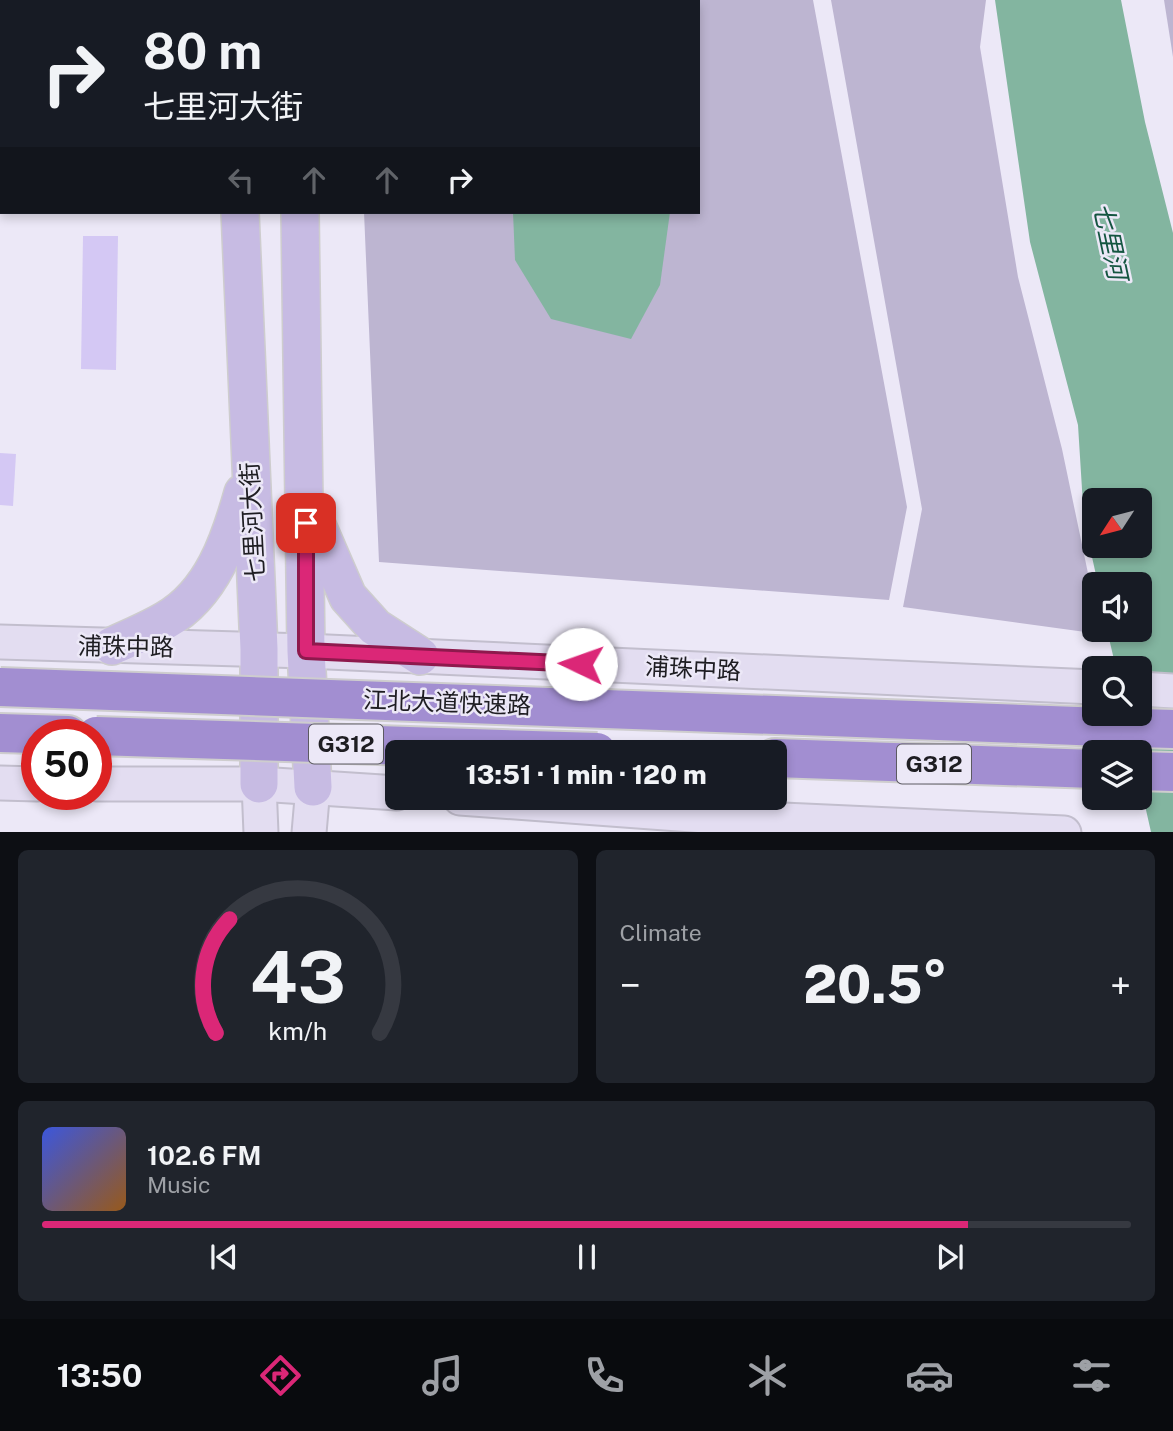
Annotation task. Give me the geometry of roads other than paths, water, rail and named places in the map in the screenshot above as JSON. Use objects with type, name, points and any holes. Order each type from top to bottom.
[{"type":"highway","name":"江北大道快速路","points":[[0,687],[1173,729]]},
{"type":"highway","points":[[0,733],[21,734]]},
{"type":"highway","name":"江北大道快速路","points":[[112,737],[385,745]]},
{"type":"highway","name":"G312","points":[[787,758],[1082,769]]},
{"type":"highway","points":[[1152,771],[1173,772]]},
{"type":"main road","name":"七里河大街","points":[[240,214],[259,649],[261,832]]},
{"type":"main road","name":"七里河大街","points":[[300,214],[305,412],[306,651],[313,787],[309,832]]},
{"type":"main road","points":[[248,411],[255,428],[274,437],[288,433],[305,412]]},
{"type":"main road","points":[[112,646],[168,619],[204,588],[232,534],[251,464]]},
{"type":"main road","points":[[305,497],[348,597],[376,627],[420,656]]},
{"type":"main road","name":"浦珠中路","points":[[0,642],[259,649],[1082,686]]},
{"type":"main road","points":[[1152,690],[1173,691]]},
{"type":"main road","points":[[0,783],[21,784]]},
{"type":"main road","points":[[112,784],[259,784],[385,792]]},
{"type":"main road","points":[[624,810],[719,817],[1065,832]]},
{"type":"water","name":"七里河","points":[[995,0],[1121,0],[1145,122],[1173,233],[1173,832],[1151,832],[1146,810],[1152,810],[1152,740],[1131,740],[1128,726],[1152,726],[1152,656],[1113,656],[1110,642],[1152,642],[1152,572],[1095,572],[1092,558],[1152,558],[1152,488],[1082,489],[1078,425],[1030,242]]},
{"type":"water","points":[[513,214],[670,214],[660,285],[631,339],[551,319],[515,260]]}]
